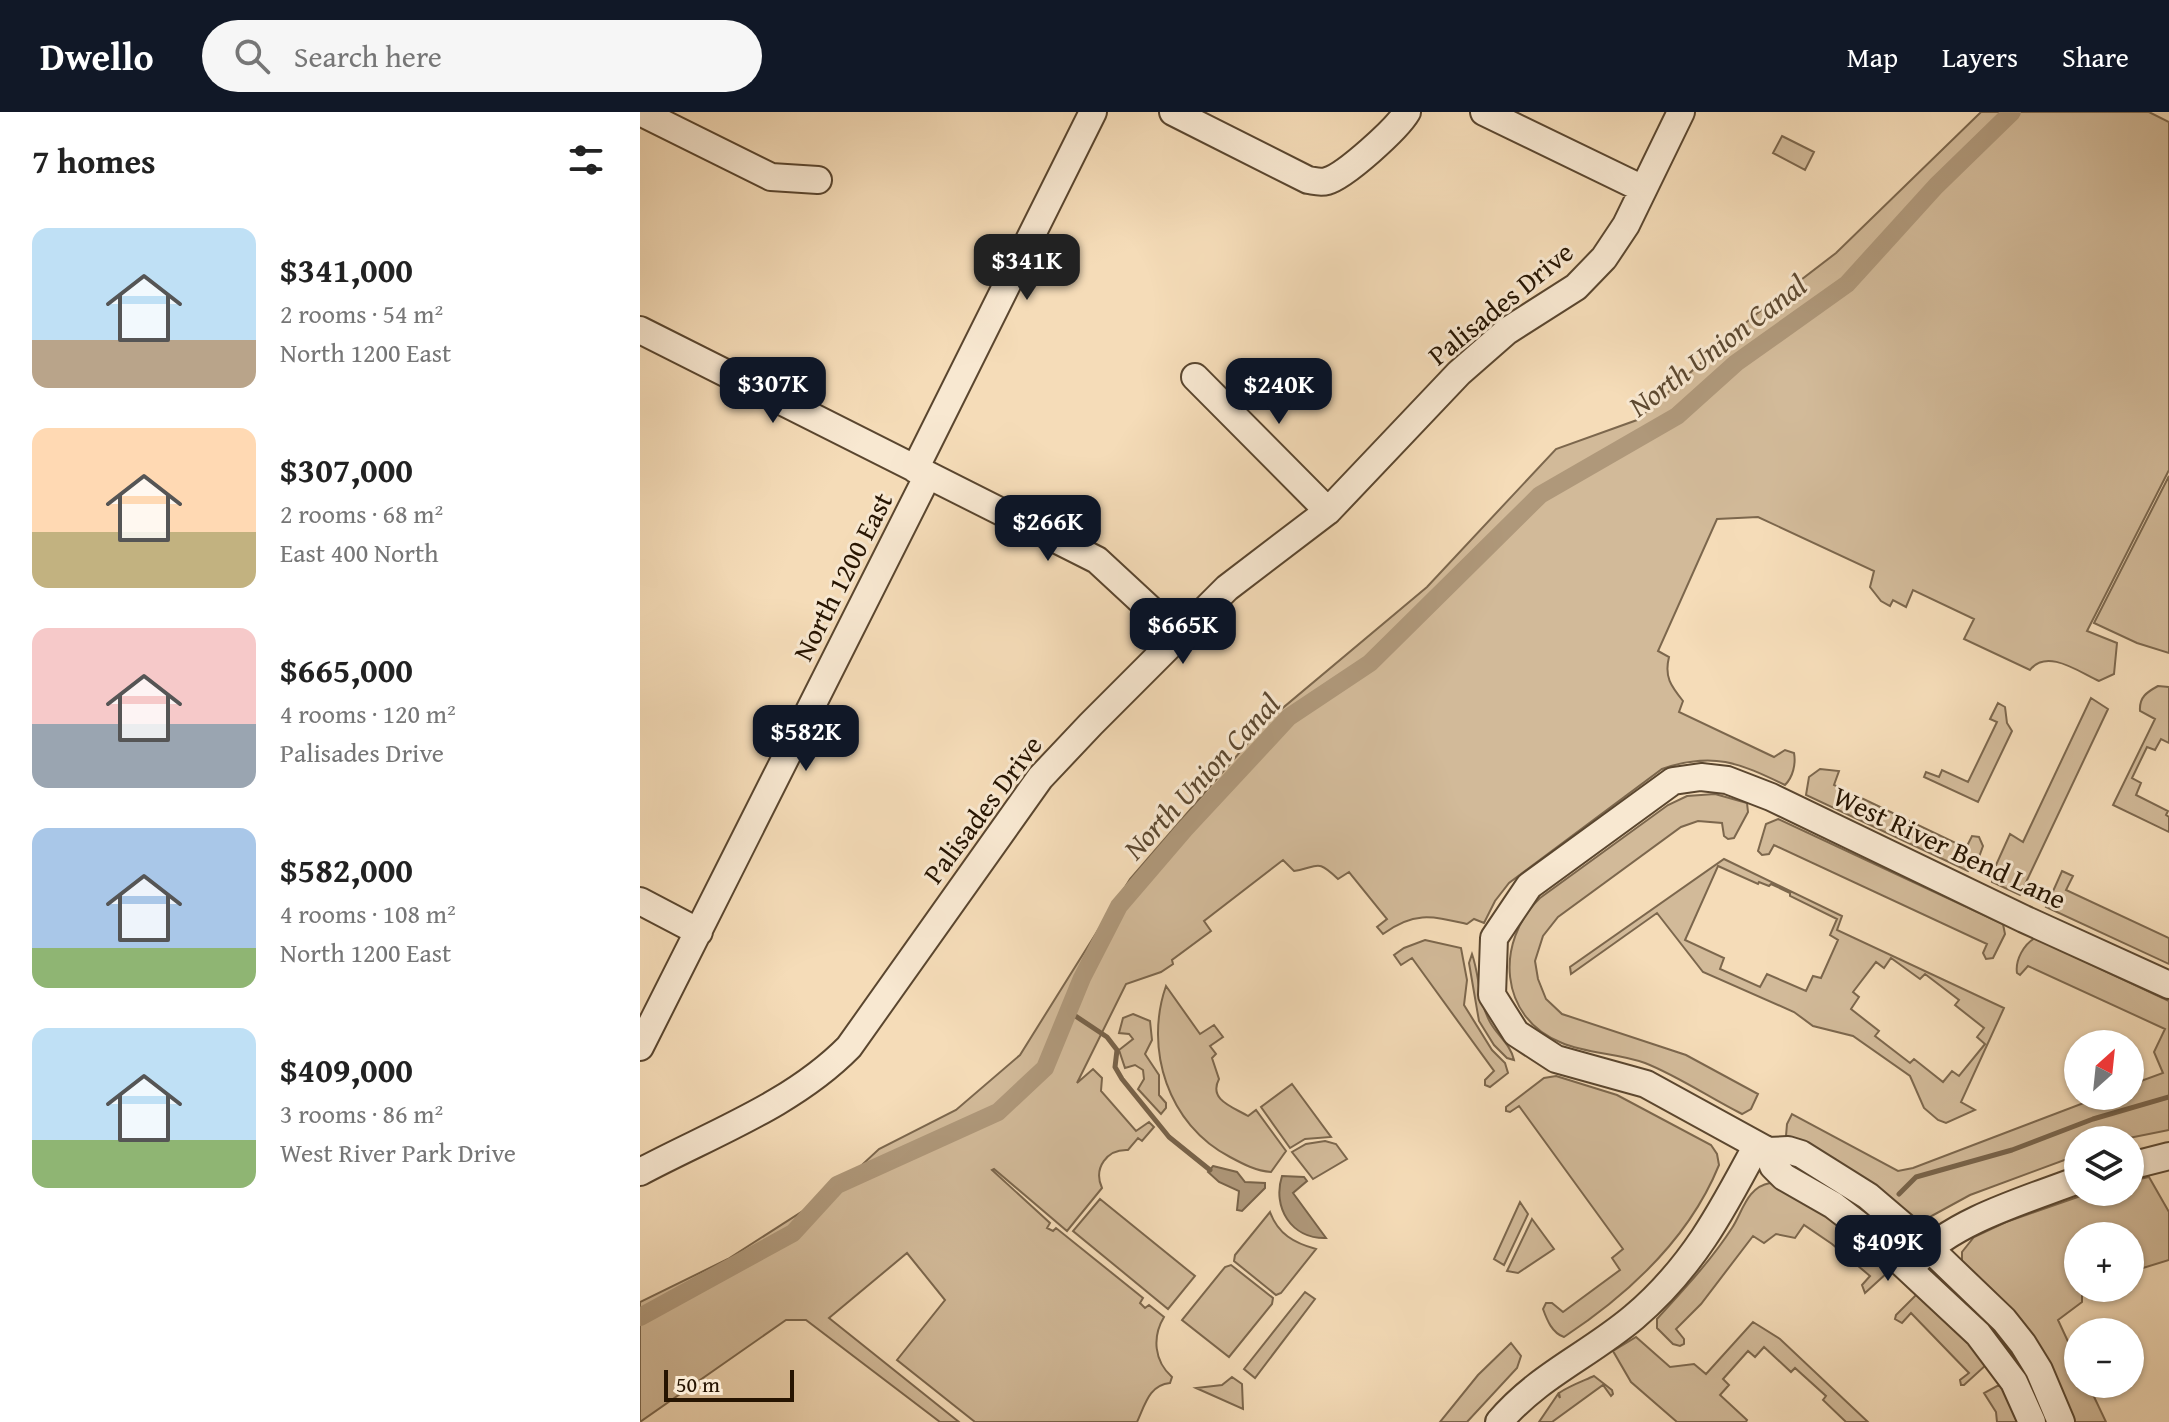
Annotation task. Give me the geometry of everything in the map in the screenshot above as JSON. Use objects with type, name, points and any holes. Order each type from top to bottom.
[{"type":"street","points":[[640,112],[771,177],[818,180]]},
{"type":"street","name":"North 1200 East","points":[[640,1047],[922,472],[1093,112]]},
{"type":"street","points":[[1173,112],[1308,180],[1320,183],[1334,178],[1370,150],[1398,126],[1407,112]]},
{"type":"street","points":[[1484,112],[1643,189]]},
{"type":"street","name":"Palisades Drive","points":[[640,1172],[800,1088],[827,1069],[849,1047],[1040,778],[1178,635],[1251,568],[1328,511],[1459,373],[1507,331],[1576,287],[1592,271],[1615,243],[1681,112]]},
{"type":"street","points":[[640,330],[1097,560],[1178,635]]},
{"type":"street","points":[[1195,377],[1328,511]]},
{"type":"street","name":"West River Bend Lane","points":[[1762,1148],[1646,1084],[1556,1059],[1516,1033],[1492,995],[1494,938],[1529,886],[1673,781],[1701,777],[1727,780],[1771,797],[2169,985]]},
{"type":"street","points":[[640,901],[699,932]]},
{"type":"street","points":[[1762,1148],[1801,1154],[1868,1196],[1929,1248],[2013,1332],[2039,1370],[2061,1422]]},
{"type":"street","points":[[1762,1148],[1784,1177],[1833,1205],[1873,1236],[1995,1353],[2014,1382],[2032,1422]]},
{"type":"street","points":[[1499,1422],[1544,1379],[1610,1335],[1658,1296],[1705,1239],[1762,1148]]},
{"type":"street","points":[[2144,1162],[2169,1156]]},
{"type":"street","points":[[1910,1269],[1929,1248],[1959,1229],[2064,1186]]},
{"type":"shaded area","points":[[1981,112],[2149,112],[2169,122],[2169,470],[2087,631],[2117,643],[2114,674],[2099,681],[2054,661],[2037,664],[2030,670],[1964,639],[1974,619],[1913,590],[1906,607],[1893,600],[1890,606],[1881,601],[1870,587],[1874,571],[1758,517],[1717,519],[1658,651],[1669,657],[1667,670],[1670,681],[1683,701],[1679,712],[1774,757],[1785,750],[1794,753],[1793,770],[1785,785],[1754,771],[1711,760],[1662,769],[1509,883],[1484,923],[1474,919],[1467,924],[1424,917],[1404,922],[1383,934],[1377,927],[1387,919],[1349,872],[1338,879],[1321,866],[1294,871],[1283,860],[1204,921],[1211,931],[1172,960],[1173,964],[1161,972],[1126,984],[1077,1083],[1093,1069],[1102,1078],[1101,1091],[1136,1131],[1149,1122],[1154,1127],[1142,1141],[1138,1138],[1128,1150],[1108,1156],[1099,1173],[1102,1188],[1067,1231],[992,1170],[1050,1223],[1047,1228],[1053,1231],[1056,1228],[1143,1298],[1140,1303],[1145,1308],[1149,1305],[1164,1317],[1158,1333],[1158,1356],[1172,1377],[1170,1383],[1152,1392],[1137,1422],[975,1422],[897,1360],[945,1300],[907,1253],[829,1318],[959,1422],[940,1422],[806,1320],[786,1320],[640,1422],[640,1302],[728,1259],[834,1191],[879,1149],[956,1110],[1020,1055],[1130,879],[1266,722],[1427,587],[1556,449],[1637,420],[1750,319],[1836,253]]},
{"type":"shaded area","points":[[1782,136],[1814,152],[1805,170],[1773,153]]},
{"type":"shaded area","points":[[2169,476],[2169,653],[2137,643],[2094,623]]},
{"type":"shaded area","points":[[2158,686],[2169,687],[2169,743],[2161,739],[2155,750],[2147,747],[2132,778],[2141,783],[2136,795],[2168,811],[2169,832],[2113,805],[2155,719],[2140,711],[2142,699]]},
{"type":"shaded area","points":[[2091,698],[2108,709],[2020,895],[1992,882],[1996,865],[2010,834],[2023,842]]},
{"type":"shaded area","points":[[1998,703],[2005,707],[2007,723],[2012,731],[1978,802],[1924,777],[1926,772],[1939,777],[1942,770],[1968,782],[1997,722],[1990,719]]},
{"type":"shaded area","points":[[1820,769],[1839,771],[1834,785],[1966,848],[1972,836],[1979,837],[1983,846],[1979,857],[1968,871],[1806,795],[1809,777]]},
{"type":"shaded area","points":[[1715,794],[1747,803],[1748,812],[1734,838],[1724,836],[1722,823],[1698,821],[1681,827],[1558,917],[1543,936],[1535,961],[1546,999],[1562,1014],[1686,1055],[1758,1094],[1751,1109],[1742,1114],[1645,1063],[1572,1047],[1541,1031],[1525,1016],[1515,997],[1510,977],[1510,956],[1515,935],[1540,898],[1668,805],[1687,796]]},
{"type":"shaded area","points":[[1778,819],[2003,924],[2005,934],[1993,958],[1986,959],[1983,953],[1987,944],[1774,845],[1769,854],[1762,855],[1758,851],[1766,824]]},
{"type":"shaded area","points":[[1724,859],[1842,916],[1837,930],[2004,1008],[1961,1102],[1975,1110],[1946,1123],[1924,1108],[1910,1076],[1853,1036],[1813,1026],[1794,1012],[1703,972],[1657,913],[1571,974],[1570,967]],"holes":[[[1718,866],[1758,884],[1771,884],[1837,919],[1830,935],[1838,940],[1821,978],[1813,976],[1806,991],[1767,974],[1760,987],[1720,969],[1724,958],[1685,940]],[[1891,958],[1920,979],[1925,974],[1959,1000],[1955,1005],[1984,1028],[1977,1037],[1985,1044],[1959,1076],[1952,1071],[1943,1082],[1914,1059],[1910,1063],[1875,1036],[1879,1031],[1851,1009],[1859,997],[1853,992],[1876,962],[1884,968]]]},
{"type":"shaded area","points":[[2062,871],[2073,876],[2066,890],[2169,938],[2169,964],[2046,907]]},
{"type":"shaded area","points":[[2035,938],[2169,1001],[2169,1130],[2144,1135],[2144,1126],[2064,1126],[2064,1160],[1970,1195],[1928,1218],[1913,1219],[1810,1147],[1786,1136],[1792,1114],[1898,1171],[2065,1110],[2144,1110],[2144,1080],[2163,1073],[2154,1052],[2165,1029],[2028,966],[2020,975],[2017,973],[2017,963],[2027,944]]},
{"type":"shaded area","points":[[1425,940],[1461,948],[1467,980],[1464,1005],[1492,1050],[1505,1063],[1508,1073],[1490,1087],[1485,1085],[1485,1080],[1494,1071],[1412,958],[1401,965],[1394,955]]},
{"type":"shaded area","points":[[1472,954],[1486,1014],[1514,1060],[1507,1058],[1494,1045],[1479,1021],[1469,963]]},
{"type":"shaded area","points":[[1166,986],[1200,1034],[1214,1025],[1223,1037],[1210,1046],[1216,1054],[1212,1058],[1219,1079],[1216,1086],[1219,1098],[1248,1116],[1256,1110],[1286,1151],[1271,1172],[1245,1165],[1209,1143],[1191,1126],[1177,1105],[1166,1083],[1160,1059],[1160,1010]]},
{"type":"shaded area","points":[[1133,1014],[1150,1021],[1152,1040],[1145,1054],[1159,1075],[1159,1095],[1166,1103],[1161,1114],[1138,1089],[1144,1079],[1143,1070],[1135,1065],[1125,1068],[1119,1050],[1133,1039],[1129,1034],[1119,1033],[1123,1018]]},
{"type":"shaded area","points":[[1556,1076],[1617,1095],[1711,1145],[1719,1165],[1691,1217],[1655,1263],[1611,1302],[1564,1337],[1548,1322],[1543,1309],[1546,1303],[1552,1303],[1563,1312],[1620,1270],[1612,1258],[1623,1249],[1519,1106],[1506,1111],[1506,1107],[1544,1078]]},
{"type":"shaded area","points":[[1292,1084],[1331,1137],[1305,1139],[1290,1148],[1261,1107]]},
{"type":"shaded area","points":[[1325,1141],[1336,1144],[1347,1159],[1313,1179],[1292,1152],[1306,1144]]},
{"type":"shaded area","points":[[1213,1166],[1237,1172],[1245,1182],[1265,1183],[1265,1188],[1242,1211],[1237,1210],[1239,1191],[1219,1182],[1208,1172]]},
{"type":"shaded area","points":[[1282,1176],[1304,1177],[1307,1181],[1293,1193],[1326,1238],[1303,1233],[1287,1219],[1280,1199]]},
{"type":"shaded area","points":[[2149,1177],[2169,1212],[2169,1260],[2144,1268],[2144,1222],[2064,1222],[2064,1302],[2082,1302],[2058,1320],[2064,1333],[2064,1395],[2034,1340],[1962,1262],[1962,1252],[1974,1237],[2064,1202],[2064,1206],[2144,1206],[2144,1178]]},
{"type":"shaded area","points":[[1770,1183],[1845,1227],[1888,1267],[1888,1272],[1865,1293],[1862,1285],[1870,1276],[1804,1225],[1795,1238],[1776,1234],[1764,1243],[1753,1236],[1701,1304],[1676,1329],[1684,1344],[1673,1344],[1657,1328],[1657,1319],[1715,1252],[1746,1201],[1756,1189]]},
{"type":"shaded area","points":[[1100,1199],[1195,1276],[1168,1309],[1073,1231]]},
{"type":"shaded area","points":[[1520,1202],[1528,1214],[1504,1265],[1494,1259]]},
{"type":"shaded area","points":[[1270,1212],[1277,1226],[1288,1236],[1316,1249],[1281,1293],[1276,1295],[1234,1261],[1235,1255]]},
{"type":"shaded area","points":[[1532,1219],[1554,1249],[1518,1273],[1507,1271]]},
{"type":"shaded area","points":[[1231,1265],[1273,1298],[1272,1304],[1229,1357],[1182,1320],[1225,1267]]},
{"type":"shaded area","points":[[1305,1292],[1315,1299],[1255,1378],[1244,1369]]},
{"type":"shaded area","points":[[1917,1294],[1954,1324],[1986,1365],[1964,1385],[1960,1380],[1969,1373],[1911,1313],[1902,1323],[1895,1319]]},
{"type":"shaded area","points":[[1753,1322],[1780,1339],[1868,1422],[1846,1422],[1823,1400],[1826,1396],[1795,1368],[1791,1372],[1764,1347],[1755,1357],[1748,1351],[1723,1379],[1729,1385],[1720,1395],[1746,1422],[1677,1422],[1631,1382],[1613,1351],[1636,1337],[1670,1367],[1694,1364],[1706,1374]]},
{"type":"shaded area","points":[[1511,1343],[1521,1356],[1517,1368],[1467,1422],[1440,1422],[1478,1375]]},
{"type":"shaded area","points":[[1594,1376],[1612,1390],[1611,1396],[1603,1385],[1552,1422],[1539,1422],[1558,1394],[1560,1398],[1559,1393]]},
{"type":"shaded area","points":[[1232,1377],[1242,1384],[1243,1409],[1196,1388],[1222,1385]]},
{"type":"shaded area","points":[[2003,1386],[2021,1422],[1997,1422],[1996,1412],[1984,1393]]},
{"type":"shaded area","points":[[2065,1398],[2095,1398],[2106,1422],[2074,1422]]},
{"type":"waterway","name":"North Union Canal","points":[[640,1317],[793,1233],[837,1185],[998,1112],[1045,1068],[1082,978],[1119,906],[1185,829],[1289,717],[1370,663],[1540,495],[1677,416],[1736,363],[1847,284],[1936,186],[2012,112]]},
{"type":"waterway","points":[[1068,1011],[1107,1037],[1117,1050],[1115,1067],[1122,1079],[1169,1137],[1210,1170]]},
{"type":"waterway","points":[[1899,1194],[1916,1177],[2012,1150],[2093,1119],[2169,1097]]}]
